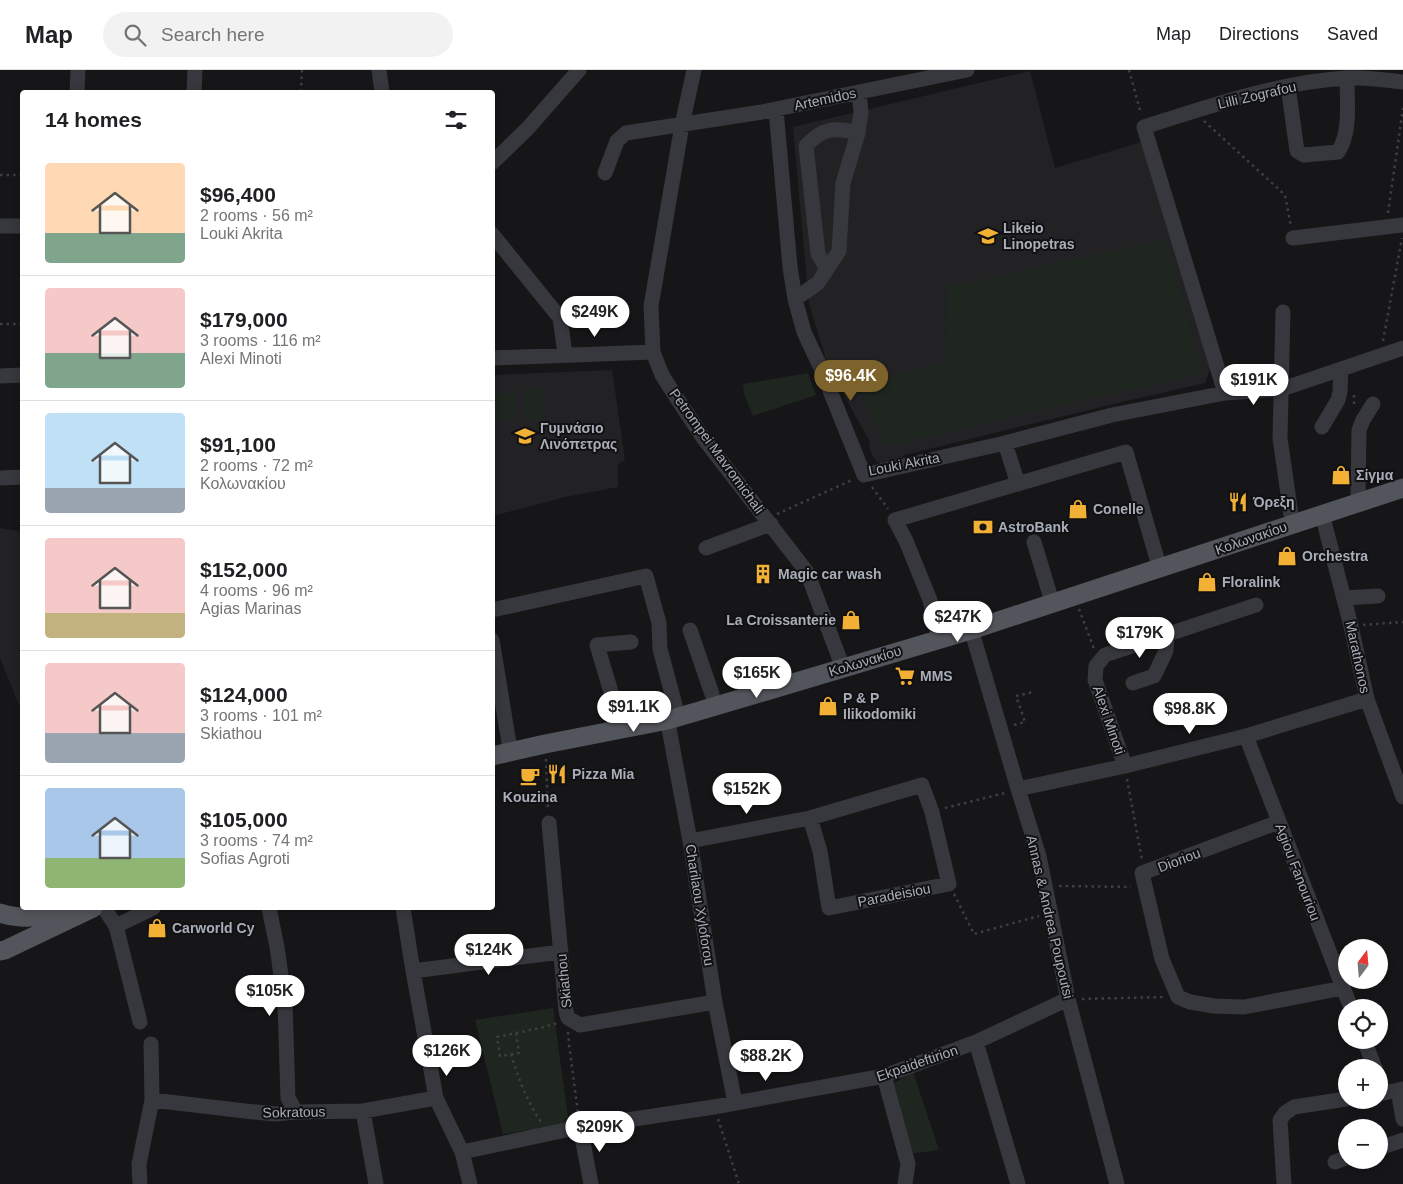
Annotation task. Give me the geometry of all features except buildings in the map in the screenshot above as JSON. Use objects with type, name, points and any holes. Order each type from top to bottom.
[{"type":"main road","name":"Κολωνακίου","points":[[501,745],[619,719],[669,711],[712,694],[842,663],[937,631],[970,626],[1050,595],[1403,480]]},
{"type":"main road","name":"Κολωνακίου","points":[[495,755],[669,711],[1074,596],[1403,488]]},
{"type":"main road","points":[[0,914],[28,918],[64,910]]},
{"type":"main road","points":[[0,941],[64,910]]},
{"type":"main road","points":[[0,951],[89,910]]},
{"type":"street","points":[[78,70],[78,90]]},
{"type":"street","points":[[194,90],[195,70]]},
{"type":"street","points":[[380,70],[382,90]]},
{"type":"street","points":[[495,160],[528,128],[579,70]]},
{"type":"street","name":"Petrompei Mavromichali","points":[[694,70],[682,125],[651,306],[653,352],[662,375],[704,439],[769,521],[806,572],[842,663]]},
{"type":"street","name":"Artemidos","points":[[605,173],[616,141],[626,133],[776,110],[859,92],[924,74],[967,70]]},
{"type":"street","points":[[1288,86],[1297,151],[1304,155],[1338,152],[1346,134],[1347,78]]},
{"type":"street","name":"Lilli Zografou","points":[[1144,127],[1215,104],[1288,86],[1347,78],[1403,82]]},
{"type":"street","points":[[795,299],[818,283],[839,251],[843,183],[858,133],[861,112],[859,92]]},
{"type":"street","name":"Louki Akrita","points":[[776,110],[790,267],[795,299],[804,332],[820,366],[864,475],[1004,443],[1112,415],[1225,393],[1282,389],[1403,348]]},
{"type":"street","points":[[1144,127],[1225,393]]},
{"type":"street","points":[[827,269],[818,254],[806,146],[813,138],[825,131],[846,130],[858,133]]},
{"type":"street","points":[[1293,238],[1403,225]]},
{"type":"street","points":[[0,226],[20,226]]},
{"type":"street","points":[[496,244],[560,318],[565,354]]},
{"type":"street","points":[[1283,312],[1280,438],[1291,515]]},
{"type":"street","points":[[495,358],[653,352]]},
{"type":"street","points":[[1322,427],[1338,400],[1341,368]]},
{"type":"street","points":[[0,376],[20,375]]},
{"type":"street","points":[[1358,494],[1359,430],[1373,404]]},
{"type":"street","points":[[1004,443],[1018,484]]},
{"type":"street","points":[[937,631],[930,600],[896,520],[1126,452],[1158,559]]},
{"type":"street","points":[[0,478],[20,477]]},
{"type":"street","name":"Marathonos","points":[[1322,514],[1351,626],[1367,699],[1400,776],[1403,796]]},
{"type":"street","points":[[706,548],[769,521]]},
{"type":"street","points":[[1034,542],[1050,595]]},
{"type":"street","name":"Charilaou Xyloforou","points":[[495,609],[646,576],[659,623],[660,649],[669,711],[716,1002],[735,1103]]},
{"type":"street","points":[[1344,598],[1378,596]]},
{"type":"street","points":[[1099,662],[1105,655],[1256,605]]},
{"type":"street","name":"Annas & Andrea Poupoutsi","points":[[970,626],[1039,856],[1068,999],[1117,1184]]},
{"type":"street","points":[[690,630],[712,694]]},
{"type":"street","points":[[1132,683],[1154,676],[1166,651],[1167,635]]},
{"type":"street","points":[[619,719],[596,645],[631,642]]},
{"type":"street","name":"Alexi Minoti","points":[[1099,662],[1096,666],[1095,680],[1125,766]]},
{"type":"street","points":[[495,675],[501,745]]},
{"type":"street","name":"Alexi Minoti","points":[[1018,789],[1125,766],[1246,736],[1367,699]]},
{"type":"street","name":"Agiou Fanouriou","points":[[1246,736],[1338,975]]},
{"type":"street","name":"Paradeisiou","points":[[922,785],[932,812],[949,884],[829,908],[820,851],[810,818],[922,785]]},
{"type":"street","points":[[690,841],[810,818]]},
{"type":"street","name":"Dioriou","points":[[1178,996],[1162,959],[1144,880],[1279,822]]},
{"type":"street","name":"Skiathou","points":[[549,823],[568,1018],[580,1025],[716,1002]]},
{"type":"street","points":[[105,910],[116,926],[140,1022]]},
{"type":"street","points":[[116,926],[149,910]]},
{"type":"street","points":[[269,910],[285,1004],[288,1098],[296,1112]]},
{"type":"street","points":[[403,910],[436,1098],[462,1152],[470,1184]]},
{"type":"street","points":[[413,971],[561,952]]},
{"type":"street","points":[[1178,996],[1190,1002],[1214,1006],[1244,1006],[1338,989]]},
{"type":"street","name":"Ekpaideftirion","points":[[462,1152],[580,1127],[714,1107],[884,1076],[976,1042],[1068,999]]},
{"type":"street","points":[[976,1042],[1018,1184]]},
{"type":"street","points":[[140,1184],[138,1164],[152,1100],[151,1044]]},
{"type":"street","points":[[884,1076],[908,1164],[905,1184]]},
{"type":"street","points":[[1391,1091],[1403,1119]]},
{"type":"street","name":"Sokratous","points":[[152,1100],[275,1114],[363,1111],[436,1098]]},
{"type":"street","points":[[1284,1184],[1280,1120],[1285,1112],[1294,1108],[1338,1100]]},
{"type":"street","points":[[363,1111],[376,1184]]},
{"type":"street","points":[[580,1127],[591,1184]]},
{"type":"street","points":[[1388,1145],[1403,1140]]},
{"type":"path","points":[[301,90],[302,70]]},
{"type":"path","points":[[1129,70],[1144,127]]},
{"type":"path","points":[[1387,227],[1403,108]]},
{"type":"path","points":[[1193,111],[1285,195],[1293,238]]},
{"type":"path","points":[[0,175],[20,175]]},
{"type":"path","points":[[1380,355],[1403,234]]},
{"type":"path","points":[[0,324],[20,324]]},
{"type":"path","points":[[1354,392],[1354,410]]},
{"type":"path","points":[[769,521],[864,475],[896,520]]},
{"type":"path","points":[[1074,596],[1099,662]]},
{"type":"path","points":[[1351,626],[1403,622]]},
{"type":"path","points":[[1000,729],[1025,722],[1016,696],[1033,692]]},
{"type":"path","points":[[545,744],[549,823]]},
{"type":"path","points":[[1045,886],[1144,880],[1125,766]]},
{"type":"path","points":[[932,812],[1018,789]]},
{"type":"path","points":[[949,884],[974,934],[1051,913]]},
{"type":"path","points":[[1068,999],[1178,996]]},
{"type":"path","points":[[516,1033],[518,1053],[500,1056],[497,1037],[552,1025],[568,1018],[569,1044],[580,1127]]},
{"type":"path","points":[[511,1054],[519,1081],[534,1112],[548,1134]]},
{"type":"path","points":[[714,1107],[738,1184]]},
{"type":"shaded area","name":"Likeio Linopetras","points":[[1030,71],[1055,168],[1145,141],[1211,366],[1205,383],[904,455],[898,462],[884,466],[876,461],[870,451],[869,440],[829,369],[809,304],[793,127]]},
{"type":"shaded area","points":[[1167,239],[1202,373],[886,446],[858,386],[946,362],[947,287]]},
{"type":"shaded area","points":[[612,370],[625,460],[618,464],[618,487],[565,497],[495,515],[495,375]]},
{"type":"shaded area","points":[[808,373],[816,395],[753,416],[744,394],[743,384]]},
{"type":"shaded area","points":[[542,387],[543,420],[527,420],[525,388]]},
{"type":"shaded area","points":[[515,393],[516,420],[495,421],[495,394]]},
{"type":"shaded area","points":[[0,528],[20,532],[20,707],[0,658]]},
{"type":"shaded area","points":[[553,1008],[569,1124],[503,1134],[475,1020]]},
{"type":"shaded area","points":[[913,1072],[939,1150],[910,1154],[891,1085]]},
{"type":"place","name":"Likeio Linopetras","points":[[988,236]]},
{"type":"place","name":"Γυμνάσιο Λινόπετρας","points":[[525,436]]},
{"type":"place","name":"Σίγμα","points":[[1341,475]]},
{"type":"place","name":"Όρεξη","points":[[1238,502]]},
{"type":"place","name":"Conelle","points":[[1078,509]]},
{"type":"place","name":"AstroBank","points":[[983,527]]},
{"type":"place","name":"Orchestra","points":[[1287,556]]},
{"type":"place","name":"Magic car wash","points":[[763,574]]},
{"type":"place","name":"Floralink","points":[[1207,582]]},
{"type":"place","name":"La Croissanterie","points":[[851,620]]},
{"type":"place","name":"MMS","points":[[905,676]]},
{"type":"place","name":"P & P Ilikodomiki","points":[[828,706]]},
{"type":"place","name":"Pizza Mia","points":[[557,774]]},
{"type":"place","name":"Kouzina","points":[[530,776]]},
{"type":"place","name":"Carworld Cy","points":[[157,928]]}]
